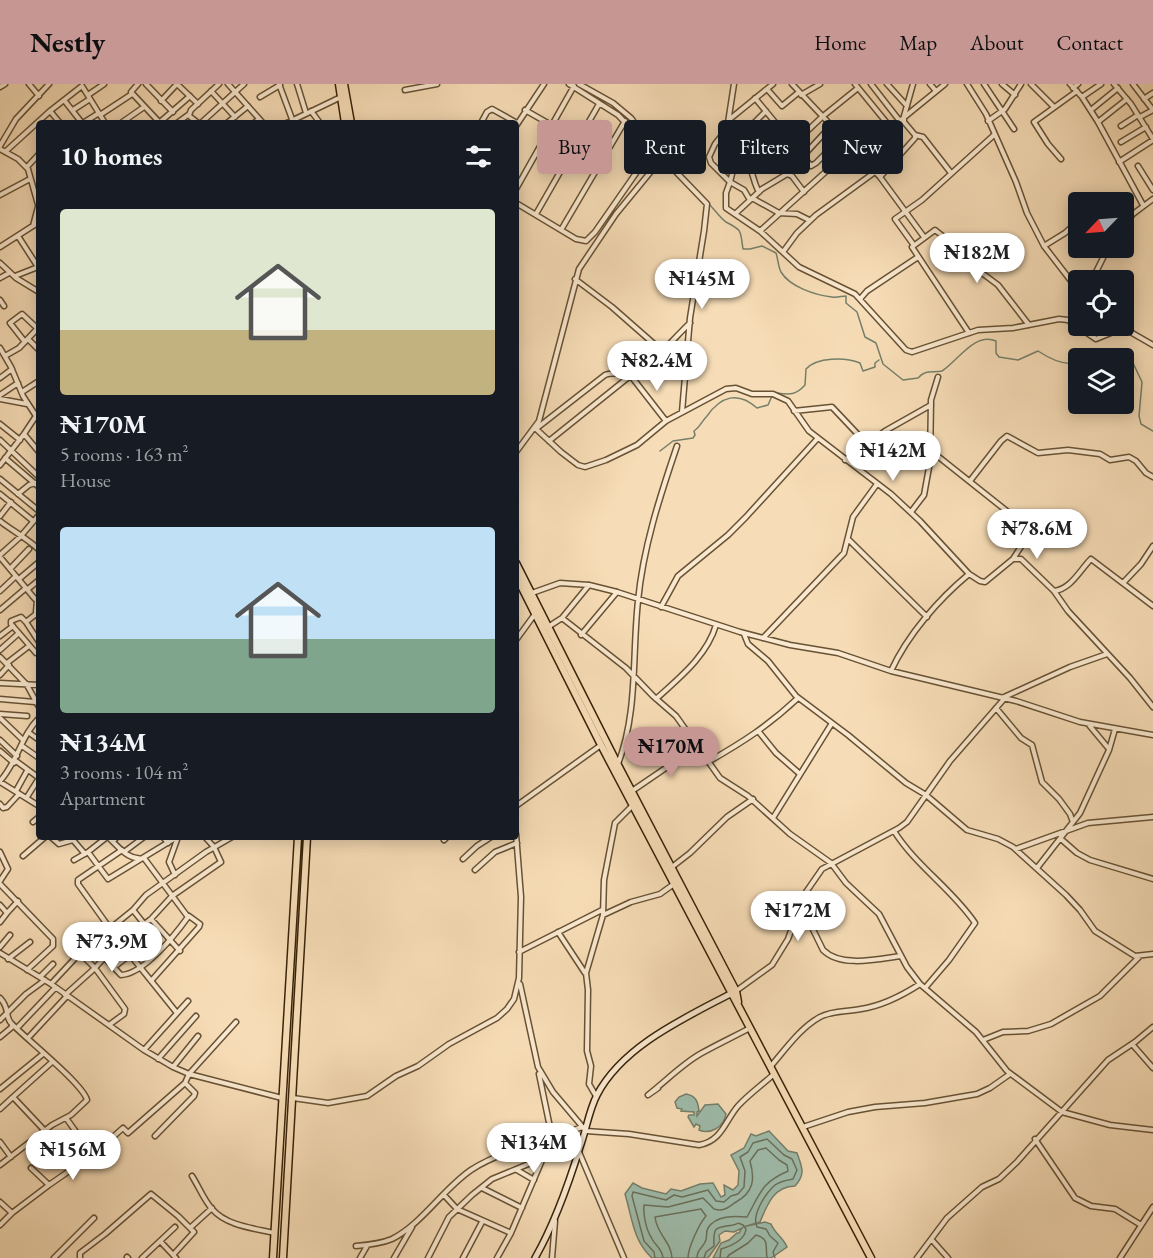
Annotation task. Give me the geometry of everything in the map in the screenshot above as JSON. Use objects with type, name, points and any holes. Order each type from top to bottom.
[{"type":"main road","points":[[339,84],[345,120]]},
{"type":"main road","points":[[344,84],[350,120]]},
{"type":"main road","points":[[519,569],[672,867],[739,1006],[870,1258]]},
{"type":"main road","points":[[519,582],[601,745],[734,992]]},
{"type":"main road","points":[[273,1258],[298,840]]},
{"type":"main road","points":[[283,1258],[308,840]]},
{"type":"street","points":[[0,87],[4,84]]},
{"type":"street","points":[[29,84],[39,96]]},
{"type":"street","points":[[73,110],[104,84]]},
{"type":"street","points":[[138,84],[131,90],[132,94],[157,120]]},
{"type":"street","points":[[146,84],[173,112]]},
{"type":"street","points":[[161,101],[177,84],[198,104]]},
{"type":"street","points":[[182,120],[219,84]]},
{"type":"street","points":[[228,84],[260,120]]},
{"type":"street","points":[[203,120],[224,104],[244,84]]},
{"type":"street","points":[[260,97],[279,84],[292,120],[341,97]]},
{"type":"street","points":[[297,84],[306,113]]},
{"type":"street","points":[[405,90],[437,84]]},
{"type":"street","points":[[519,121],[544,84]]},
{"type":"street","points":[[568,84],[624,120]]},
{"type":"street","points":[[579,84],[613,103],[633,120]]},
{"type":"street","points":[[730,120],[734,84]]},
{"type":"street","points":[[730,120],[772,84]]},
{"type":"street","points":[[792,84],[825,120]]},
{"type":"street","points":[[767,89],[782,106],[820,84]]},
{"type":"street","points":[[871,84],[915,135],[923,137],[951,173]]},
{"type":"street","points":[[887,84],[907,106]]},
{"type":"street","points":[[902,118],[912,84]]},
{"type":"street","points":[[930,84],[936,91]]},
{"type":"street","points":[[810,129],[857,86],[892,128],[945,84]]},
{"type":"street","points":[[967,84],[983,109],[1016,182],[1027,213],[1044,246],[1068,277]]},
{"type":"street","points":[[984,84],[1014,129]]},
{"type":"street","points":[[1002,84],[1015,95]]},
{"type":"street","points":[[988,121],[1002,112],[1021,84]]},
{"type":"street","points":[[1031,84],[1054,107]]},
{"type":"street","points":[[1061,159],[1034,123],[1078,84]]},
{"type":"street","points":[[1082,97],[1101,84]]},
{"type":"street","points":[[36,198],[27,167],[0,147],[16,119],[48,85]]},
{"type":"street","points":[[40,120],[81,85],[103,120]]},
{"type":"street","points":[[1121,126],[1153,110],[1135,85]]},
{"type":"street","points":[[1091,110],[1116,86],[1153,139],[1119,162]]},
{"type":"street","points":[[556,120],[574,87]]},
{"type":"street","points":[[1073,88],[1091,110],[1143,206]]},
{"type":"street","points":[[211,91],[235,117]]},
{"type":"street","points":[[1144,99],[1153,93]]},
{"type":"street","points":[[89,120],[132,94]]},
{"type":"street","points":[[164,120],[189,96]]},
{"type":"street","points":[[755,98],[774,120]]},
{"type":"street","points":[[1098,122],[1127,99]]},
{"type":"street","points":[[64,100],[81,120]]},
{"type":"street","points":[[536,214],[599,104]]},
{"type":"street","points":[[231,120],[248,106]]},
{"type":"street","points":[[128,120],[144,107]]},
{"type":"street","points":[[483,120],[487,112],[492,109],[509,120]]},
{"type":"street","points":[[525,110],[542,120]]},
{"type":"street","points":[[50,111],[58,120]]},
{"type":"street","points":[[311,111],[318,120]]},
{"type":"street","points":[[757,120],[766,111]]},
{"type":"street","points":[[189,115],[195,120]]},
{"type":"street","points":[[561,230],[624,123]]},
{"type":"street","points":[[5,152],[36,124]]},
{"type":"street","points":[[1121,142],[1146,127]]},
{"type":"street","points":[[880,177],[915,138],[915,135]]},
{"type":"street","points":[[969,333],[895,219],[922,200],[994,135]]},
{"type":"street","points":[[810,148],[822,136]]},
{"type":"street","points":[[718,140],[709,157],[718,170]]},
{"type":"street","points":[[519,184],[537,153]]},
{"type":"street","points":[[27,167],[36,157]]},
{"type":"street","points":[[810,164],[813,165],[822,157]]},
{"type":"street","points":[[1138,166],[1153,190]]},
{"type":"street","points":[[519,205],[582,242],[592,236],[635,174]]},
{"type":"street","points":[[536,428],[575,279],[583,262],[616,214],[649,174]]},
{"type":"street","points":[[678,174],[707,204],[690,323],[682,412]]},
{"type":"street","points":[[722,174],[744,190],[751,199],[779,213],[797,213],[809,220]]},
{"type":"street","points":[[732,174],[725,203],[726,208],[760,231],[792,262],[810,273],[843,287],[860,299],[884,328],[910,351],[988,329],[1065,319],[1068,320]]},
{"type":"street","points":[[752,174],[759,192]]},
{"type":"street","points":[[735,214],[771,182],[787,174],[792,176],[804,192]]},
{"type":"street","points":[[760,231],[824,174]]},
{"type":"street","points":[[783,252],[809,220],[872,174]]},
{"type":"street","points":[[877,174],[924,237]]},
{"type":"street","points":[[0,195],[30,179]]},
{"type":"street","points":[[1134,215],[1153,198]]},
{"type":"street","points":[[33,226],[36,216]]},
{"type":"street","points":[[0,247],[36,224]]},
{"type":"street","points":[[913,244],[936,230],[974,267],[998,285],[1029,325]]},
{"type":"street","points":[[1044,246],[1068,230]]},
{"type":"street","points":[[18,236],[36,263]]},
{"type":"street","points":[[860,299],[867,291],[918,257]]},
{"type":"street","points":[[0,263],[14,277],[36,290]]},
{"type":"street","points":[[14,277],[36,269]]},
{"type":"street","points":[[0,278],[9,273]]},
{"type":"street","points":[[575,279],[612,307],[661,350]]},
{"type":"street","points":[[0,300],[4,306]]},
{"type":"street","points":[[36,326],[22,314],[10,323],[26,341],[36,348]]},
{"type":"street","points":[[549,441],[637,371],[690,323]]},
{"type":"street","points":[[4,356],[26,341],[36,330]]},
{"type":"street","points":[[1134,334],[1153,345]]},
{"type":"street","points":[[0,348],[28,404],[36,414]]},
{"type":"street","points":[[0,378],[12,369]]},
{"type":"street","points":[[519,448],[536,428],[605,375],[637,371]]},
{"type":"street","points":[[631,376],[666,421]]},
{"type":"street","points":[[911,512],[924,495],[930,450],[931,405],[938,377]]},
{"type":"street","points":[[0,397],[18,383]]},
{"type":"street","points":[[22,392],[36,383]]},
{"type":"street","points":[[536,428],[578,465],[585,467],[638,445],[666,421],[730,388],[752,394],[778,396],[788,401],[809,431],[911,512],[969,574],[985,582],[1013,559],[1029,534],[1008,512],[930,450]]},
{"type":"street","points":[[0,397],[28,404]]},
{"type":"street","points":[[845,460],[931,405]]},
{"type":"street","points":[[794,411],[832,407],[867,444]]},
{"type":"street","points":[[0,465],[36,419]]},
{"type":"street","points":[[0,424],[20,440]]},
{"type":"street","points":[[24,434],[36,449]]},
{"type":"street","points":[[970,481],[1007,436],[1038,453],[1068,450],[1100,454],[1110,460],[1129,457],[1153,477]]},
{"type":"street","points":[[661,607],[678,576],[734,529],[784,478],[818,438]]},
{"type":"street","points":[[0,440],[36,474]]},
{"type":"street","points":[[618,765],[630,725],[638,601],[650,532],[676,446]]},
{"type":"street","points":[[5,458],[36,483],[24,488],[18,494]]},
{"type":"street","points":[[0,478],[36,510]]},
{"type":"street","points":[[763,638],[842,556],[853,517],[877,484]]},
{"type":"street","points":[[0,494],[33,521]]},
{"type":"street","points":[[0,516],[11,502]]},
{"type":"street","points":[[36,517],[20,537],[0,556],[36,598]]},
{"type":"street","points":[[0,521],[20,537],[36,545]]},
{"type":"street","points":[[848,539],[927,617]]},
{"type":"street","points":[[1123,583],[1141,564],[1153,546]]},
{"type":"street","points":[[10,568],[30,549]]},
{"type":"street","points":[[1013,559],[1021,559],[1054,591],[1068,612],[1141,690],[1153,707]]},
{"type":"street","points":[[1054,591],[1061,590],[1078,576],[1091,559],[1153,606]]},
{"type":"street","points":[[0,591],[36,564]]},
{"type":"street","points":[[891,670],[904,646],[927,617],[969,574]]},
{"type":"street","points":[[0,610],[36,582]]},
{"type":"street","points":[[531,593],[560,583],[589,585],[744,633],[790,645],[838,652],[891,670],[1089,724],[1153,735]]},
{"type":"street","points":[[548,628],[562,618],[589,585]]},
{"type":"street","points":[[581,635],[617,592]]},
{"type":"street","points":[[519,636],[535,614]]},
{"type":"street","points":[[36,636],[19,616],[11,621],[36,653]]},
{"type":"street","points":[[26,622],[36,617]]},
{"type":"street","points":[[562,618],[634,676],[675,716],[723,781],[753,799],[790,834],[831,863],[846,883],[879,915],[901,956],[920,984],[960,1016],[1010,1074],[1062,1112],[1110,1125],[1153,1130]]},
{"type":"street","points":[[656,699],[691,665],[710,642],[716,625]]},
{"type":"street","points":[[0,636],[13,626]]},
{"type":"street","points":[[0,650],[19,633]]},
{"type":"street","points":[[744,633],[748,644],[772,665],[782,681],[798,698],[906,783],[926,795],[967,830],[998,839],[1016,849],[1066,895],[1095,931],[1139,956],[1153,954]]},
{"type":"street","points":[[0,675],[8,664],[29,646]]},
{"type":"street","points":[[536,1258],[555,1217],[579,1152],[584,1129],[596,1096],[630,1053],[734,992],[772,965],[788,939],[800,903],[822,869],[907,822],[950,761],[1003,699],[1070,667],[1107,654]]},
{"type":"street","points":[[0,657],[27,685],[36,702]]},
{"type":"street","points":[[0,683],[36,685]]},
{"type":"street","points":[[708,762],[759,732],[798,698]]},
{"type":"street","points":[[0,699],[36,702]]},
{"type":"street","points":[[996,708],[1020,738],[1032,745],[1042,782],[1059,799],[1074,823]]},
{"type":"street","points":[[0,716],[27,716]]},
{"type":"street","points":[[0,716],[23,740]]},
{"type":"street","points":[[36,722],[23,740],[16,760],[0,782],[36,804]]},
{"type":"street","points":[[773,818],[832,723]]},
{"type":"street","points":[[1089,724],[1109,750]]},
{"type":"street","points":[[1037,868],[1074,823],[1109,750],[1115,729]]},
{"type":"street","points":[[28,732],[36,738]]},
{"type":"street","points":[[759,732],[776,753],[800,774]]},
{"type":"street","points":[[0,740],[16,760],[36,776]]},
{"type":"street","points":[[519,804],[601,745]]},
{"type":"street","points":[[22,746],[36,756]]},
{"type":"street","points":[[632,791],[698,746]]},
{"type":"street","points":[[1,755],[16,760]]},
{"type":"street","points":[[0,804],[5,808],[18,792],[27,771]]},
{"type":"street","points":[[27,797],[36,783]]},
{"type":"street","points":[[672,867],[727,818],[753,799]]},
{"type":"street","points":[[596,1096],[589,1084],[591,1066],[587,1051],[586,974],[603,913],[604,880],[615,823],[633,805]]},
{"type":"street","points":[[1016,849],[1094,822],[1153,817]]},
{"type":"street","points":[[894,831],[910,854],[957,899],[975,923],[949,960],[925,988]]},
{"type":"street","points":[[1061,839],[1077,853],[1090,860],[1153,879]]},
{"type":"street","points":[[23,856],[42,840]]},
{"type":"street","points":[[54,840],[59,844],[73,840],[98,865],[108,879],[173,840]]},
{"type":"street","points":[[74,860],[104,840]]},
{"type":"street","points":[[140,840],[98,865],[78,880],[78,884],[119,942],[177,1013]]},
{"type":"street","points":[[175,875],[169,862],[177,840]]},
{"type":"street","points":[[28,1038],[66,995],[119,942],[145,925],[172,896],[221,862],[207,840]]},
{"type":"street","points":[[17,1028],[80,953],[139,905],[142,898],[227,840]]},
{"type":"street","points":[[463,859],[486,840]]},
{"type":"street","points":[[496,1258],[511,1233],[552,1137],[519,979],[521,897],[517,840]]},
{"type":"street","points":[[113,841],[134,859],[144,858]]},
{"type":"street","points":[[476,870],[495,852],[517,843]]},
{"type":"street","points":[[0,852],[8,869],[0,883],[53,939],[53,946],[27,970]]},
{"type":"street","points":[[144,858],[188,916],[200,925],[180,951],[151,981]]},
{"type":"street","points":[[519,952],[603,913],[660,894],[674,884]]},
{"type":"street","points":[[0,922],[18,901]]},
{"type":"street","points":[[800,903],[823,950],[828,955],[847,960],[901,956]]},
{"type":"street","points":[[0,905],[7,913]]},
{"type":"street","points":[[133,910],[145,925]]},
{"type":"street","points":[[104,957],[120,975],[141,967],[170,941],[188,916]]},
{"type":"street","points":[[151,919],[180,951]]},
{"type":"street","points":[[558,932],[586,974]]},
{"type":"street","points":[[0,947],[10,934]]},
{"type":"street","points":[[8,959],[30,942]]},
{"type":"street","points":[[27,970],[54,945]]},
{"type":"street","points":[[0,953],[45,980],[144,1050],[173,1067],[189,1074],[282,1098]]},
{"type":"street","points":[[80,953],[95,968],[125,1009],[124,1014],[109,1025]]},
{"type":"street","points":[[113,968],[131,954]]},
{"type":"street","points":[[983,1041],[1003,1032],[1028,1031],[1051,1024],[1100,996],[1139,956]]},
{"type":"street","points":[[40,977],[53,964]]},
{"type":"street","points":[[292,1098],[328,1103],[371,1094],[449,1044],[497,1018],[514,999],[519,979]]},
{"type":"street","points":[[0,1020],[26,994],[45,980]]},
{"type":"street","points":[[771,1066],[804,1029],[820,1017],[842,1010],[861,1010],[896,998],[920,984]]},
{"type":"street","points":[[0,998],[7,1006],[8,1018],[12,1023],[71,1079],[86,1098],[81,1107],[0,1165]]},
{"type":"street","points":[[144,1050],[188,1001]]},
{"type":"street","points":[[158,1059],[196,1016]]},
{"type":"street","points":[[66,1118],[94,1153],[123,1128],[128,1133],[185,1083],[189,1074],[236,1022]]},
{"type":"street","points":[[0,1038],[12,1027],[12,1023]]},
{"type":"street","points":[[917,1258],[947,1218],[982,1187],[999,1179],[1017,1162],[1035,1139],[1108,1060],[1153,1027]]},
{"type":"street","points":[[658,1088],[698,1055],[751,1028]]},
{"type":"street","points":[[173,1067],[198,1036]]},
{"type":"street","points":[[1132,1044],[1153,1068]]},
{"type":"street","points":[[0,1089],[43,1054]]},
{"type":"street","points":[[0,1109],[52,1062]]},
{"type":"street","points":[[538,1067],[553,1092],[584,1129]]},
{"type":"street","points":[[356,1246],[389,1240],[400,1234],[444,1195],[456,1181],[485,1163],[552,1137],[584,1129],[705,1144],[722,1132],[735,1109],[745,1099],[775,1074]]},
{"type":"street","points":[[803,1127],[848,1112],[875,1107],[926,1103],[984,1092],[1010,1074]]},
{"type":"street","points":[[155,1136],[194,1096],[195,1093],[185,1083]]},
{"type":"street","points":[[13,1097],[45,1131]]},
{"type":"street","points":[[1035,1139],[1075,1198],[1091,1206],[1117,1209],[1141,1225]]},
{"type":"street","points":[[0,1142],[11,1157]]},
{"type":"street","points":[[579,1152],[624,1258]]},
{"type":"street","points":[[428,1258],[449,1217],[457,1209],[492,1179],[544,1158]]},
{"type":"street","points":[[0,1225],[12,1213],[85,1160]]},
{"type":"street","points":[[31,1168],[49,1185]]},
{"type":"street","points":[[516,1170],[534,1180]]},
{"type":"street","points":[[192,1176],[212,1208],[231,1222],[274,1233]]},
{"type":"street","points":[[482,1188],[522,1208]]},
{"type":"street","points":[[80,1258],[80,1253],[105,1234],[149,1194],[178,1216],[194,1234],[175,1256],[160,1241]]},
{"type":"street","points":[[444,1195],[457,1209],[511,1233]]},
{"type":"street","points":[[0,1202],[12,1213]]},
{"type":"street","points":[[1120,1258],[1153,1207]]},
{"type":"street","points":[[190,1228],[212,1208]]},
{"type":"street","points":[[552,1258],[555,1217]]},
{"type":"street","points":[[54,1258],[94,1218]]},
{"type":"street","points":[[394,1258],[415,1221]]},
{"type":"street","points":[[463,1258],[482,1222]]},
{"type":"street","points":[[142,1258],[175,1227]]},
{"type":"street","points":[[932,1240],[948,1258]]},
{"type":"street","points":[[360,1258],[367,1245]]},
{"type":"water","points":[[686,1094],[693,1096],[696,1100],[699,1111],[697,1116],[705,1105],[718,1104],[726,1114],[725,1119],[712,1131],[699,1130],[700,1126],[696,1124],[694,1127],[688,1117],[694,1115],[694,1112],[681,1111],[682,1109],[677,1108],[675,1102]]},
{"type":"water","points":[[769,1131],[788,1151],[797,1153],[801,1166],[801,1178],[795,1186],[782,1189],[772,1198],[760,1222],[743,1227],[765,1222],[771,1224],[787,1247],[771,1258],[713,1258],[721,1243],[739,1233],[742,1228],[734,1232],[725,1231],[719,1235],[720,1241],[708,1258],[652,1258],[637,1236],[625,1194],[633,1183],[642,1188],[666,1194],[671,1189],[681,1191],[700,1184],[713,1183],[721,1197],[725,1195],[724,1185],[733,1190],[738,1185],[739,1171],[731,1155],[744,1148],[751,1134],[756,1136]]},
{"type":"waterway","points":[[595,91],[612,100]]},
{"type":"waterway","points":[[709,204],[724,221],[738,229],[743,249],[762,246],[776,253],[781,272],[790,282],[818,294],[834,297],[846,296],[846,303],[857,312],[865,337],[876,343],[883,364],[903,380],[918,378],[926,372],[942,371],[973,344],[988,339],[996,341],[996,353],[999,357],[1018,360],[1038,351],[1047,357],[1068,364]]},
{"type":"waterway","points":[[660,451],[673,441],[693,438],[694,431],[712,409],[724,400],[743,399],[757,408],[768,405],[772,396],[777,393],[789,394],[799,391],[805,385],[806,369],[817,362],[832,359],[854,361],[860,363],[863,371],[875,367],[875,363],[879,360]]},
{"type":"waterway","points":[[1134,365],[1142,382],[1139,416],[1141,424],[1153,431]]}]
